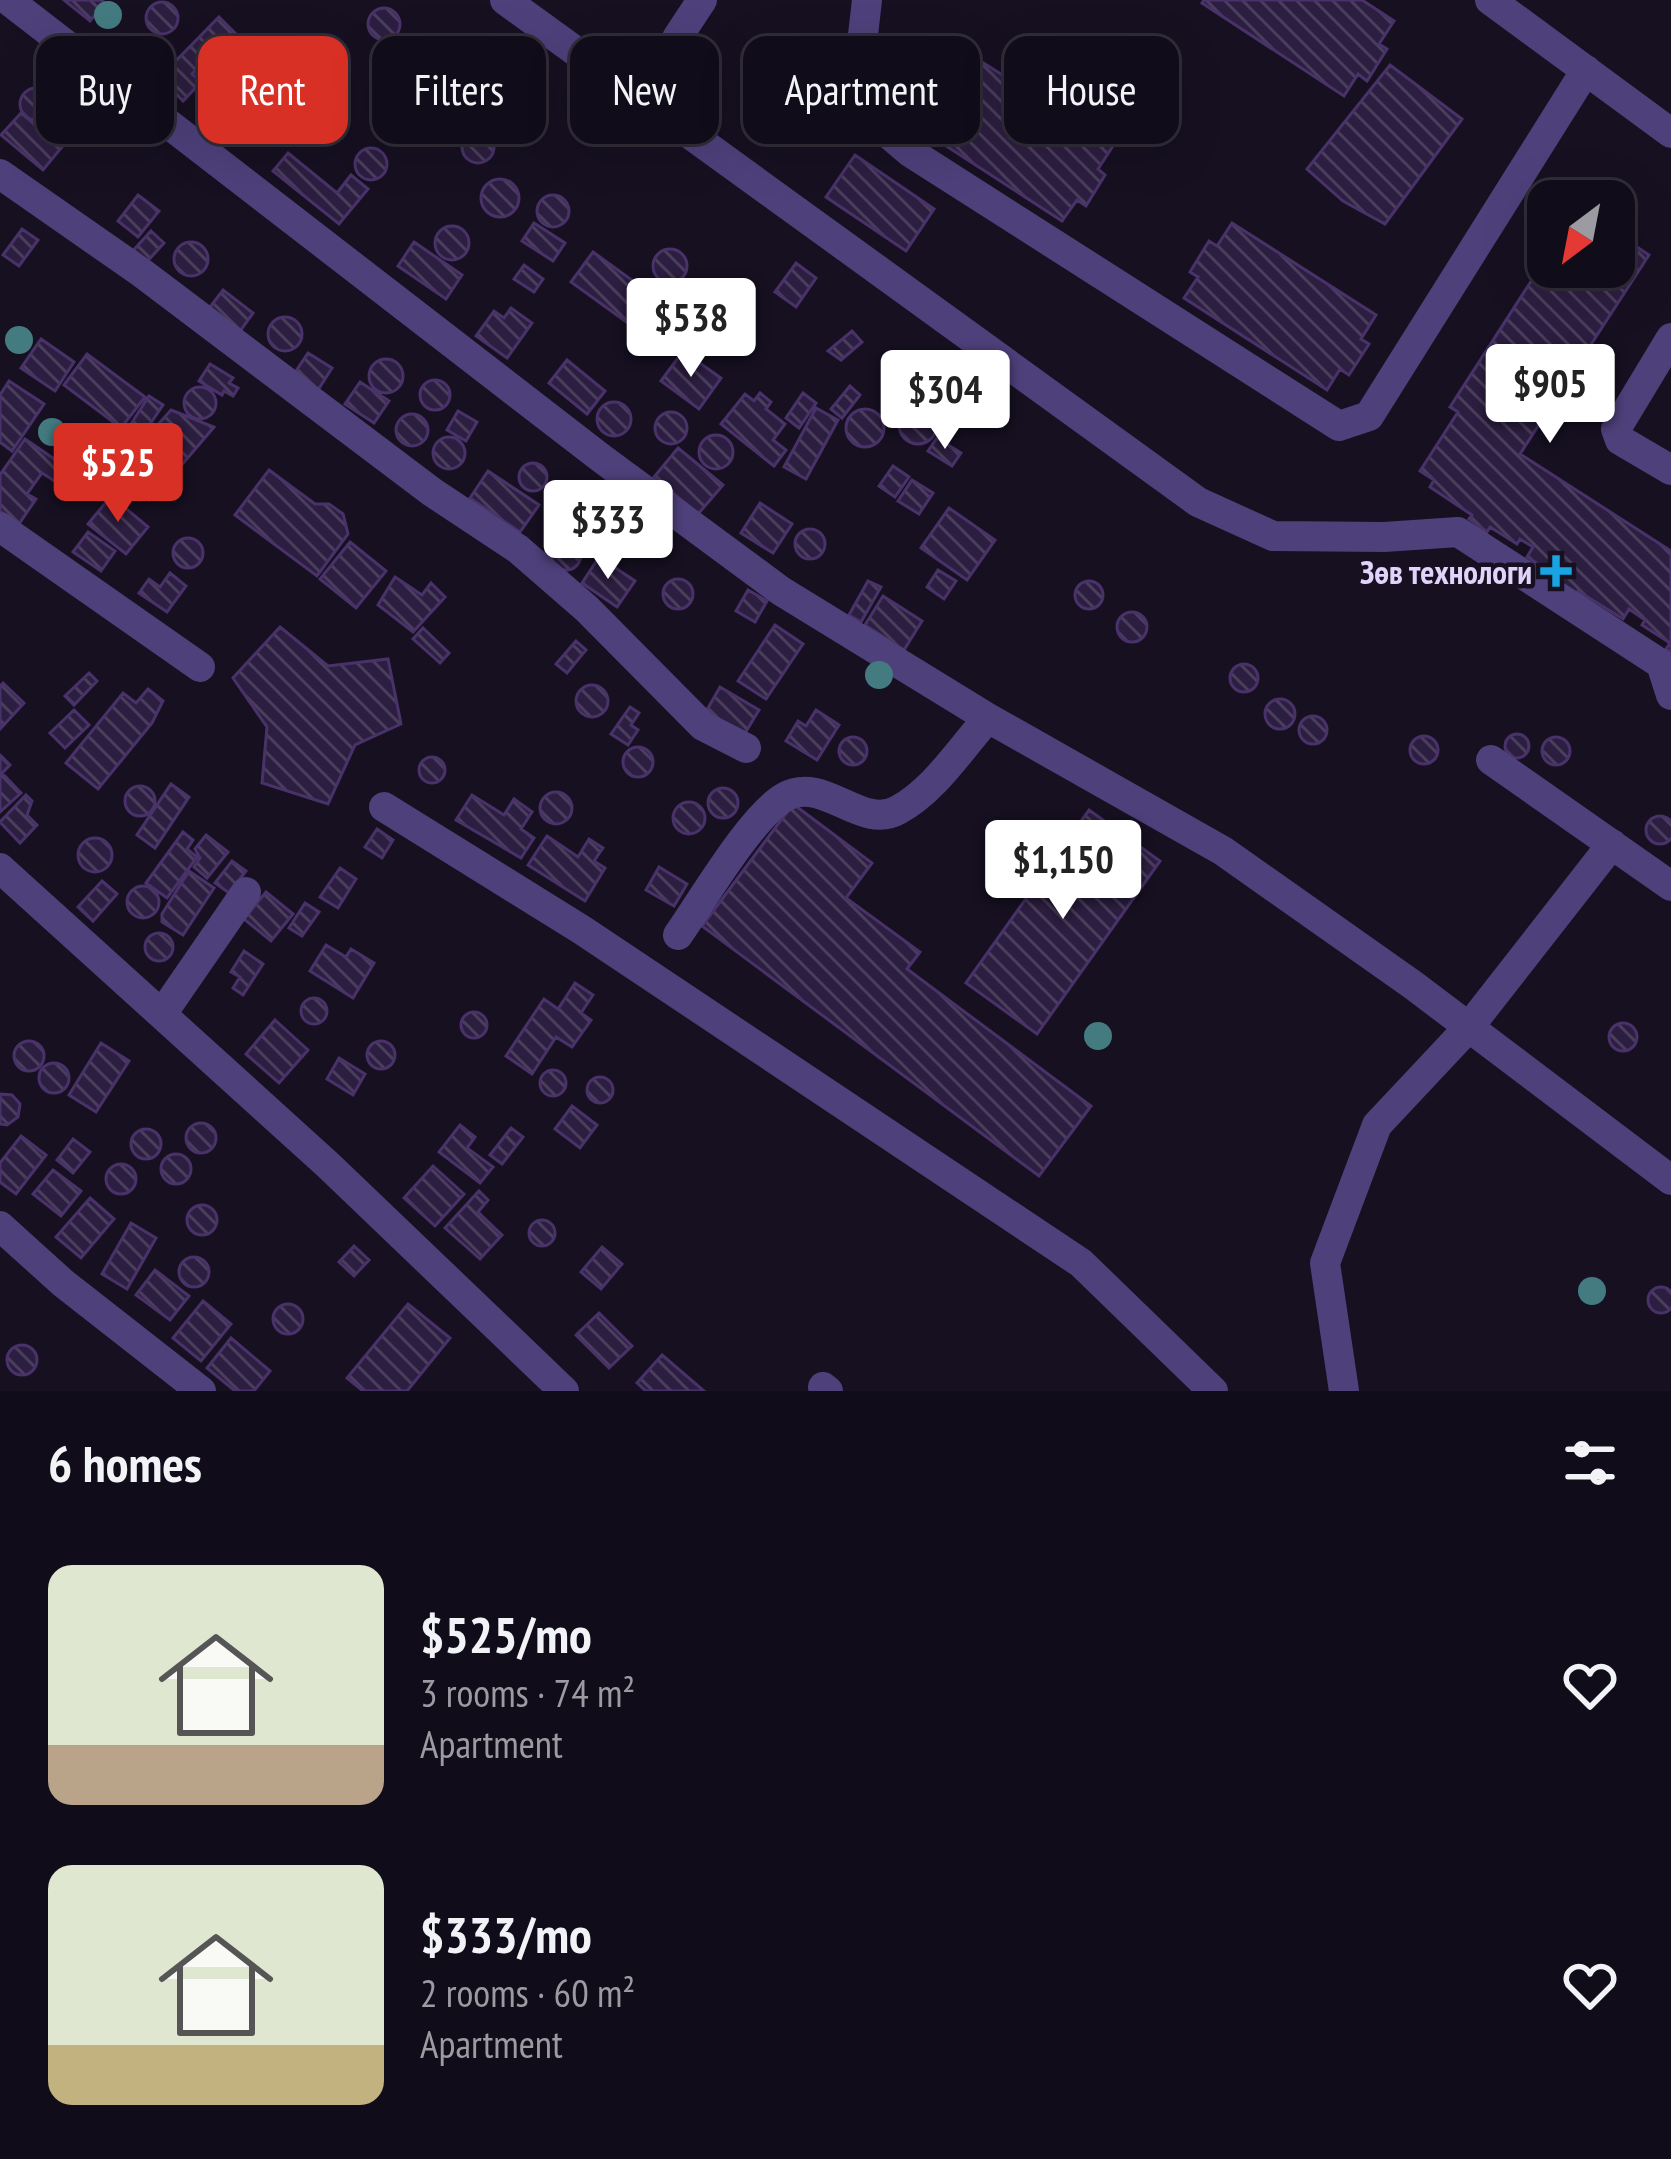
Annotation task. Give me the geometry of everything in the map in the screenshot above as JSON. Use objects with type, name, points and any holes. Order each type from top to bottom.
[{"type":"street","points":[[8,0],[601,458],[781,591],[988,718],[1223,851],[1469,1027],[1671,1180]]},
{"type":"street","points":[[505,0],[1198,502],[1273,536],[1458,532],[1661,664],[1671,695]]},
{"type":"street","points":[[678,36],[702,0]]},
{"type":"street","points":[[867,0],[857,87],[870,118],[910,152],[1339,427],[1369,416],[1586,70]]},
{"type":"street","points":[[1490,0],[1671,133]]},
{"type":"street","points":[[0,174],[142,273],[433,492],[518,549],[587,610],[703,727],[746,748]]},
{"type":"street","points":[[1671,338],[1616,429],[1620,440],[1671,470]]},
{"type":"street","points":[[0,527],[200,668]]},
{"type":"street","points":[[678,934],[761,818],[787,795],[822,792],[862,812],[895,813],[926,789],[988,718]]},
{"type":"street","points":[[1491,760],[1671,886]]},
{"type":"street","points":[[384,807],[582,930],[1081,1263],[1213,1391]]},
{"type":"street","points":[[1344,1391],[1325,1263],[1377,1125],[1469,1027],[1612,844]]},
{"type":"street","points":[[0,868],[328,1165],[564,1391]]},
{"type":"street","points":[[162,1014],[246,892]]},
{"type":"street","points":[[0,1226],[63,1283],[201,1391]]},
{"type":"building","points":[[64,0],[101,0],[105,3],[90,21]]},
{"type":"building","points":[[1362,0],[1394,21],[1379,44],[1387,49],[1367,81],[1358,74],[1344,96],[1202,3]]},
{"type":"building","points":[[162,2],[173,7],[178,18],[173,29],[162,34],[151,29],[146,18],[151,7]]},
{"type":"building","points":[[384,8],[398,18],[393,36],[375,36],[368,24],[373,13]]},
{"type":"building","points":[[219,17],[238,36],[200,36]]},
{"type":"building","points":[[198,38],[198,68],[192,74],[198,85],[183,101],[174,92],[174,63]]},
{"type":"building","points":[[980,61],[1004,76],[1004,144],[1113,146],[1098,169],[1105,175],[1086,206],[1077,200],[1062,221],[943,144],[980,144]]},
{"type":"building","points":[[1390,65],[1462,119],[1385,224],[1343,201],[1307,169]]},
{"type":"building","points":[[36,88],[36,120],[25,115],[20,104]]},
{"type":"building","points":[[21,113],[36,125],[36,144],[62,147],[43,170],[1,135]]},
{"type":"building","points":[[462,144],[494,144],[493,153],[484,162],[472,162],[463,153]]},
{"type":"building","points":[[371,148],[382,153],[387,164],[382,175],[371,180],[360,175],[355,164],[360,153]]},
{"type":"building","points":[[288,153],[337,193],[351,175],[368,189],[339,224],[273,171]]},
{"type":"building","points":[[855,155],[934,209],[906,251],[826,197]]},
{"type":"building","points":[[500,179],[513,185],[519,198],[513,211],[500,217],[487,211],[481,198],[487,185]]},
{"type":"building","points":[[138,195],[159,211],[138,237],[118,221]]},
{"type":"building","points":[[553,195],[565,199],[569,211],[565,223],[553,227],[541,223],[537,211],[541,199]]},
{"type":"building","points":[[534,223],[565,243],[553,261],[522,241]]},
{"type":"building","points":[[1232,223],[1376,315],[1361,339],[1369,344],[1349,375],[1340,369],[1327,390],[1184,298],[1198,277],[1190,272],[1209,241],[1217,246]]},
{"type":"building","points":[[452,226],[464,231],[469,243],[464,255],[452,260],[440,255],[435,243],[440,231]]},
{"type":"building","points":[[22,229],[38,240],[19,266],[3,255]]},
{"type":"building","points":[[151,231],[164,243],[143,266],[130,254]]},
{"type":"building","points":[[191,242],[203,247],[208,259],[203,271],[191,276],[179,271],[174,259],[179,247]]},
{"type":"building","points":[[414,242],[462,275],[446,299],[398,266]]},
{"type":"building","points":[[1635,246],[1649,255],[1635,277]]},
{"type":"building","points":[[670,249],[682,254],[687,266],[682,278],[670,283],[658,278],[653,266],[658,254]]},
{"type":"building","points":[[593,252],[658,299],[636,329],[571,282]]},
{"type":"building","points":[[796,263],[816,278],[796,307],[775,292]]},
{"type":"building","points":[[524,265],[543,279],[534,292],[514,279]]},
{"type":"building","points":[[1527,288],[1628,288],[1520,454],[1671,551],[1671,652],[1666,649],[1670,643],[1642,625],[1645,620],[1629,609],[1623,619],[1578,591],[1574,597],[1558,587],[1563,580],[1527,557],[1533,547],[1520,539],[1517,544],[1490,527],[1487,532],[1469,519],[1472,515],[1430,487],[1434,480],[1420,471],[1458,412],[1450,407]]},
{"type":"building","points":[[223,290],[253,313],[238,334],[207,311]]},
{"type":"building","points":[[511,308],[532,323],[507,358],[476,336],[494,311],[504,318]]},
{"type":"building","points":[[658,308],[682,327],[665,349],[641,331]]},
{"type":"building","points":[[708,311],[720,316],[725,328],[720,340],[708,345],[696,340],[691,328],[696,316]]},
{"type":"building","points":[[285,317],[297,322],[302,334],[297,346],[285,351],[273,346],[268,334],[273,322]]},
{"type":"building","points":[[852,331],[862,342],[841,360],[828,351]]},
{"type":"building","points":[[41,339],[74,362],[55,391],[21,368]]},
{"type":"building","points":[[683,351],[721,378],[699,409],[661,381]]},
{"type":"building","points":[[308,353],[332,368],[318,390],[294,374]]},
{"type":"building","points":[[87,354],[145,397],[121,428],[64,385]]},
{"type":"building","points":[[386,359],[398,364],[403,376],[398,388],[386,393],[374,388],[369,376],[374,364]]},
{"type":"building","points":[[567,360],[605,391],[587,414],[549,383]]},
{"type":"building","points":[[210,364],[233,378],[229,383],[238,388],[233,396],[199,381]]},
{"type":"building","points":[[435,380],[446,384],[450,395],[446,406],[435,410],[424,406],[420,395],[424,384]]},
{"type":"building","points":[[9,381],[44,404],[12,451],[0,442],[0,395]]},
{"type":"building","points":[[360,382],[389,401],[374,423],[345,404]]},
{"type":"building","points":[[850,386],[860,395],[842,418],[831,409]]},
{"type":"building","points":[[200,387],[212,391],[216,403],[212,415],[200,419],[188,415],[184,403],[188,391]]},
{"type":"building","points":[[760,393],[771,402],[766,409],[785,424],[773,440],[786,450],[774,466],[721,424],[745,394],[754,401]]},
{"type":"building","points":[[803,393],[816,403],[799,428],[786,418]]},
{"type":"building","points":[[149,396],[163,405],[144,433],[131,424]]},
{"type":"building","points":[[614,402],[626,407],[631,419],[626,431],[614,436],[602,431],[597,419],[602,407]]},
{"type":"building","points":[[918,406],[931,412],[937,425],[931,438],[918,444],[905,438],[899,425],[905,412]]},
{"type":"building","points":[[816,408],[838,420],[806,479],[784,467]]},
{"type":"building","points":[[865,409],[878,415],[884,428],[878,441],[865,447],[852,441],[846,428],[852,415]]},
{"type":"building","points":[[171,410],[214,427],[180,467],[146,438]]},
{"type":"building","points":[[458,411],[477,422],[466,441],[447,430]]},
{"type":"building","points":[[671,412],[682,417],[687,428],[682,439],[671,444],[660,439],[655,428],[660,417]]},
{"type":"building","points":[[412,414],[423,419],[428,430],[423,441],[412,446],[401,441],[396,430],[401,419]]},
{"type":"building","points":[[716,435],[728,440],[733,452],[728,464],[716,469],[704,464],[699,452],[704,440]]},
{"type":"building","points":[[102,437],[130,456],[107,490],[79,471]]},
{"type":"building","points":[[449,437],[460,442],[465,453],[460,464],[449,469],[438,464],[433,453],[438,442]]},
{"type":"building","points":[[937,438],[961,453],[952,466],[928,451]]},
{"type":"building","points":[[25,439],[66,467],[56,482],[42,473],[27,494],[36,499],[19,524],[0,511],[0,475]]},
{"type":"building","points":[[678,448],[723,485],[698,514],[654,477]]},
{"type":"building","points":[[139,450],[169,468],[149,500],[120,481]]},
{"type":"building","points":[[533,463],[543,467],[547,477],[543,487],[533,491],[523,487],[519,477],[523,467]]},
{"type":"building","points":[[893,466],[909,477],[895,497],[879,486]]},
{"type":"building","points":[[269,470],[315,504],[329,504],[343,514],[348,534],[317,576],[235,515]]},
{"type":"building","points":[[488,471],[539,505],[520,532],[470,498]]},
{"type":"building","points":[[912,480],[933,493],[919,514],[898,501]]},
{"type":"building","points":[[111,496],[148,527],[126,554],[88,524]]},
{"type":"building","points":[[760,503],[792,524],[773,553],[741,533]]},
{"type":"building","points":[[949,508],[995,540],[967,580],[921,548]]},
{"type":"building","points":[[810,529],[821,533],[825,544],[821,555],[810,559],[799,555],[795,544],[799,533]]},
{"type":"building","points":[[88,532],[115,551],[101,571],[73,552]]},
{"type":"building","points":[[188,538],[199,542],[203,553],[199,564],[188,568],[177,564],[173,553],[177,542]]},
{"type":"building","points":[[566,540],[577,544],[581,555],[577,566],[566,570],[555,566],[551,555],[555,544]]},
{"type":"building","points":[[350,542],[386,571],[356,608],[320,579]]},
{"type":"building","points":[[599,557],[635,581],[617,607],[582,583]]},
{"type":"building","points":[[938,570],[956,581],[944,599],[927,587]]},
{"type":"building","points":[[170,573],[186,586],[167,612],[139,593],[149,579],[160,587]]},
{"type":"building","points":[[395,577],[422,595],[431,583],[445,597],[413,632],[378,605]]},
{"type":"building","points":[[678,579],[689,583],[693,594],[689,605],[678,609],[667,605],[663,594],[667,583]]},
{"type":"building","points":[[868,581],[881,587],[861,622],[849,615]]},
{"type":"building","points":[[1089,581],[1099,585],[1103,595],[1099,605],[1089,609],[1079,605],[1075,595],[1079,585]]},
{"type":"building","points":[[748,590],[767,601],[755,622],[736,611]]},
{"type":"building","points":[[883,596],[922,621],[904,650],[865,625]]},
{"type":"building","points":[[1132,612],[1147,627],[1132,642],[1117,627]]},
{"type":"building","points":[[775,625],[803,644],[766,699],[738,681]]},
{"type":"building","points":[[280,627],[328,666],[388,659],[401,724],[355,745],[328,804],[262,783],[267,727],[233,678]]},
{"type":"building","points":[[423,628],[449,653],[440,663],[413,639]]},
{"type":"building","points":[[576,641],[586,650],[567,673],[556,664]]},
{"type":"building","points":[[1244,664],[1254,668],[1258,678],[1254,688],[1244,692],[1234,688],[1230,678],[1234,668]]},
{"type":"building","points":[[89,673],[97,681],[74,705],[65,696]]},
{"type":"building","points":[[3,683],[24,703],[0,729],[0,686]]},
{"type":"building","points":[[592,685],[603,690],[608,701],[603,712],[592,717],[581,712],[576,701],[581,690]]},
{"type":"building","points":[[720,687],[759,710],[742,738],[704,715]]},
{"type":"building","points":[[148,689],[163,701],[152,723],[98,789],[66,763],[123,693],[136,703]]},
{"type":"building","points":[[1280,699],[1295,714],[1280,729],[1265,714]]},
{"type":"building","points":[[630,707],[639,713],[631,725],[638,730],[628,745],[611,734]]},
{"type":"building","points":[[74,710],[89,725],[65,748],[50,733]]},
{"type":"building","points":[[816,710],[839,725],[817,760],[786,741],[798,721],[806,726]]},
{"type":"building","points":[[1313,716],[1323,720],[1327,730],[1323,740],[1313,744],[1303,740],[1299,730],[1303,720]]},
{"type":"building","points":[[1517,734],[1529,746],[1517,758],[1505,746]]},
{"type":"building","points":[[1424,736],[1434,740],[1438,750],[1434,760],[1424,764],[1414,760],[1410,750],[1414,740]]},
{"type":"building","points":[[853,737],[863,741],[867,751],[863,761],[853,765],[843,761],[839,751],[843,741]]},
{"type":"building","points":[[1556,737],[1566,741],[1570,751],[1566,761],[1556,765],[1546,761],[1542,751],[1546,741]]},
{"type":"building","points":[[638,747],[649,751],[653,762],[649,773],[638,777],[627,773],[623,762],[627,751]]},
{"type":"building","points":[[0,755],[10,765],[2,773],[21,793],[0,812]]},
{"type":"building","points":[[432,757],[445,770],[432,783],[419,770]]},
{"type":"building","points":[[171,784],[189,797],[155,848],[137,835]]},
{"type":"building","points":[[140,786],[151,790],[155,801],[151,812],[140,816],[129,812],[125,801],[129,790]]},
{"type":"building","points":[[723,788],[734,792],[738,803],[734,814],[723,818],[712,814],[708,803],[712,792]]},
{"type":"building","points":[[556,792],[568,796],[572,808],[568,820],[556,824],[544,820],[540,808],[544,796]]},
{"type":"building","points":[[26,795],[32,801],[27,815],[37,825],[20,843],[0,822]]},
{"type":"building","points":[[472,795],[504,815],[514,799],[532,812],[521,829],[534,838],[521,858],[456,820]]},
{"type":"building","points":[[689,802],[700,807],[705,818],[700,829],[689,834],[678,829],[673,818],[678,807]]},
{"type":"building","points":[[793,804],[872,863],[846,898],[920,952],[907,969],[1091,1106],[1039,1176],[702,926]]},
{"type":"building","points":[[1089,810],[1160,861],[1037,1034],[966,983]]},
{"type":"building","points":[[1660,816],[1670,820],[1670,840],[1660,844],[1650,840],[1646,830],[1650,820]]},
{"type":"building","points":[[377,829],[393,840],[382,858],[365,847]]},
{"type":"building","points":[[183,832],[193,840],[187,849],[197,857],[167,898],[146,883]]},
{"type":"building","points":[[206,835],[228,852],[207,878],[194,867],[200,858],[195,849]]},
{"type":"building","points":[[547,836],[578,857],[589,839],[603,848],[594,861],[605,868],[585,901],[528,865]]},
{"type":"building","points":[[95,838],[107,843],[112,855],[107,867],[95,872],[83,867],[78,855],[83,843]]},
{"type":"building","points":[[232,861],[246,871],[229,893],[215,883]]},
{"type":"building","points":[[659,867],[687,884],[674,906],[646,890]]},
{"type":"building","points":[[340,868],[356,879],[338,908],[320,897]]},
{"type":"building","points":[[189,871],[214,888],[183,935],[162,922],[162,914]]},
{"type":"building","points":[[102,881],[117,894],[93,921],[78,907]]},
{"type":"building","points":[[143,886],[154,891],[159,902],[154,913],[143,918],[132,913],[127,902],[132,891]]},
{"type":"building","points":[[266,892],[293,914],[271,941],[244,919]]},
{"type":"building","points":[[305,903],[319,912],[302,936],[289,928]]},
{"type":"building","points":[[159,933],[169,937],[173,947],[169,957],[159,961],[149,957],[145,947],[149,937]]},
{"type":"building","points":[[326,945],[346,957],[351,949],[374,963],[353,998],[310,971]]},
{"type":"building","points":[[244,951],[263,964],[243,995],[233,988],[240,977],[231,972]]},
{"type":"building","points":[[575,983],[593,995],[581,1013],[591,1020],[572,1047],[556,1037],[532,1074],[506,1056],[544,999],[558,1009]]},
{"type":"building","points":[[314,998],[327,1011],[314,1024],[301,1011]]},
{"type":"building","points":[[474,1012],[487,1025],[474,1038],[461,1025]]},
{"type":"building","points":[[275,1020],[308,1050],[279,1083],[246,1054]]},
{"type":"building","points":[[1623,1023],[1633,1027],[1637,1037],[1633,1047],[1623,1051],[1613,1047],[1609,1037],[1613,1027]]},
{"type":"building","points":[[29,1041],[40,1045],[44,1056],[40,1067],[29,1071],[18,1067],[14,1056],[18,1045]]},
{"type":"building","points":[[381,1041],[391,1045],[395,1055],[391,1065],[381,1069],[371,1065],[367,1055],[371,1045]]},
{"type":"building","points":[[101,1043],[129,1061],[96,1112],[69,1095]]},
{"type":"building","points":[[339,1058],[365,1074],[353,1095],[327,1079]]},
{"type":"building","points":[[54,1063],[65,1067],[69,1078],[65,1089],[54,1093],[43,1089],[39,1078],[43,1067]]},
{"type":"building","points":[[553,1070],[563,1073],[563,1093],[553,1096],[543,1093],[540,1083],[543,1073]]},
{"type":"building","points":[[600,1077],[610,1080],[610,1100],[600,1103],[590,1100],[587,1090],[590,1080]]},
{"type":"building","points":[[0,1094],[12,1095],[20,1104],[18,1117],[7,1125],[0,1124]]},
{"type":"building","points":[[572,1106],[597,1125],[580,1148],[555,1129]]},
{"type":"building","points":[[201,1123],[212,1127],[216,1138],[212,1149],[201,1153],[190,1149],[186,1138],[190,1127]]},
{"type":"building","points":[[460,1125],[475,1137],[467,1148],[493,1167],[480,1183],[439,1152]]},
{"type":"building","points":[[511,1128],[523,1137],[502,1164],[490,1155]]},
{"type":"building","points":[[146,1129],[157,1133],[161,1144],[157,1155],[146,1159],[135,1155],[131,1144],[135,1133]]},
{"type":"building","points":[[21,1136],[46,1155],[16,1194],[0,1182],[0,1163]]},
{"type":"building","points":[[73,1139],[90,1152],[73,1173],[57,1160]]},
{"type":"building","points":[[176,1154],[187,1158],[191,1169],[187,1180],[176,1184],[165,1180],[161,1169],[165,1158]]},
{"type":"building","points":[[121,1164],[132,1168],[136,1179],[132,1190],[121,1194],[110,1190],[106,1179],[110,1168]]},
{"type":"building","points":[[433,1166],[464,1194],[435,1226],[404,1198]]},
{"type":"building","points":[[53,1170],[81,1191],[61,1216],[33,1194]]},
{"type":"building","points":[[479,1191],[488,1200],[478,1212],[502,1235],[480,1259],[445,1228]]},
{"type":"building","points":[[90,1198],[114,1219],[81,1258],[56,1237]]},
{"type":"building","points":[[202,1205],[213,1209],[217,1220],[213,1231],[202,1235],[191,1231],[187,1220],[191,1209]]},
{"type":"building","points":[[542,1220],[552,1223],[552,1243],[542,1246],[532,1243],[529,1233],[532,1223]]},
{"type":"building","points":[[131,1223],[156,1238],[127,1289],[102,1274]]},
{"type":"building","points":[[354,1246],[369,1260],[354,1276],[339,1262]]},
{"type":"building","points":[[602,1247],[622,1264],[601,1289],[581,1272]]},
{"type":"building","points":[[194,1257],[205,1261],[209,1272],[205,1283],[194,1287],[183,1283],[179,1272],[183,1261]]},
{"type":"building","points":[[155,1270],[189,1296],[170,1320],[136,1295]]},
{"type":"building","points":[[1661,1287],[1670,1291],[1670,1309],[1661,1313],[1652,1309],[1648,1300],[1652,1291]]},
{"type":"building","points":[[203,1301],[231,1324],[201,1361],[173,1338]]},
{"type":"building","points":[[288,1304],[299,1308],[303,1319],[299,1330],[288,1334],[277,1330],[273,1319],[277,1308]]},
{"type":"building","points":[[408,1304],[450,1338],[407,1391],[363,1391],[347,1378]]},
{"type":"building","points":[[599,1313],[632,1346],[609,1368],[576,1335]]},
{"type":"building","points":[[231,1338],[270,1371],[254,1391],[235,1391],[207,1368]]},
{"type":"building","points":[[22,1345],[33,1349],[37,1360],[33,1371],[22,1375],[11,1371],[7,1360],[11,1349]]},
{"type":"building","points":[[662,1355],[704,1391],[646,1391],[637,1383]]},
{"type":"place","name":"Зөв технологи","points":[[1556,571]]}]
